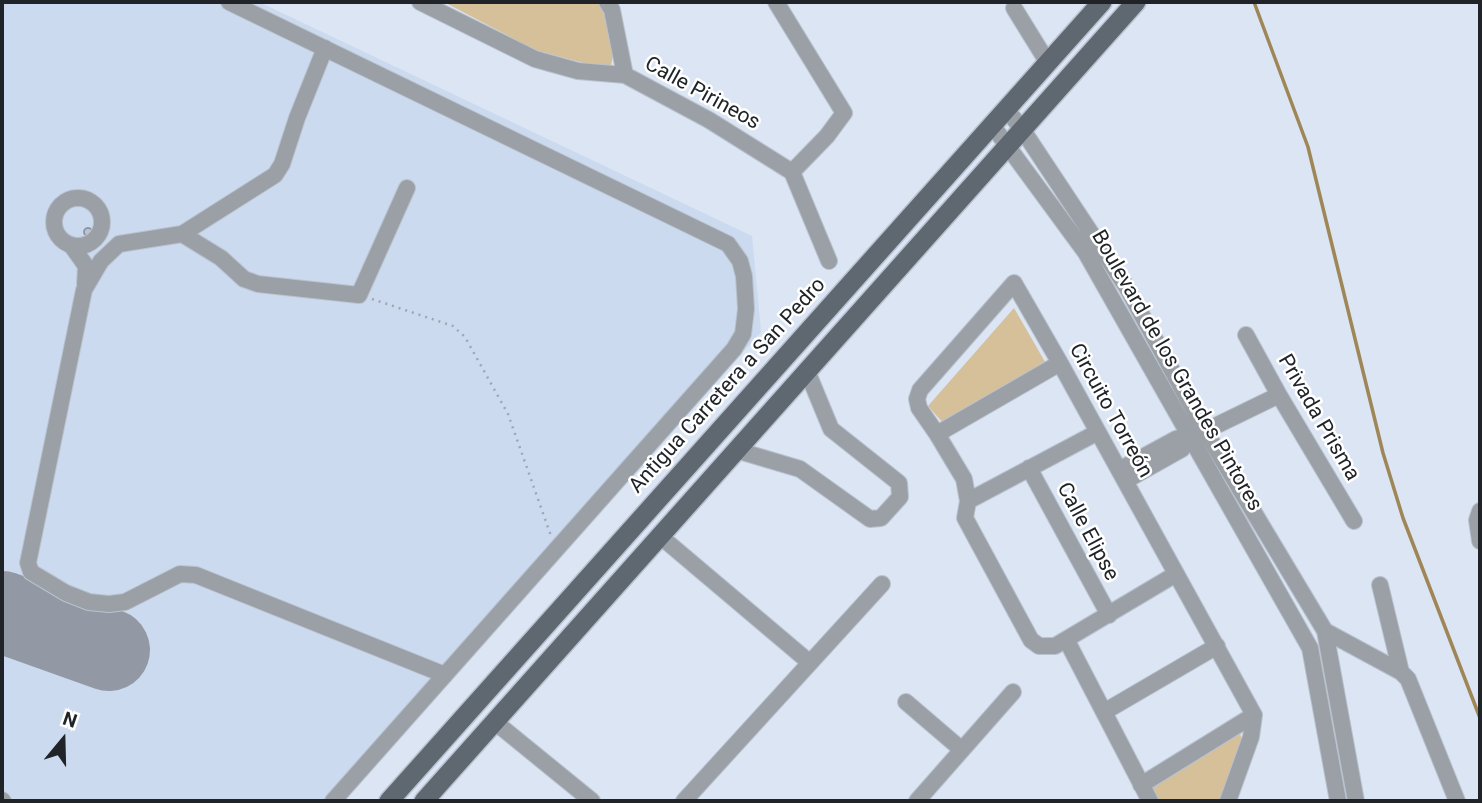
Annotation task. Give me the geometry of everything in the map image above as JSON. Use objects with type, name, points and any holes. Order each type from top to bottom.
[{"type":"main road","name":"Antigua Carretera a San Pedro","points":[[389,801],[1102,2]]},
{"type":"main road","points":[[424,801],[1136,2]]},
{"type":"street","points":[[229,2],[728,244],[740,261],[744,276],[746,309],[743,334],[734,349],[333,801]]},
{"type":"street","name":"Calle Pirineos","points":[[420,2],[535,59],[578,71],[625,75],[709,120],[792,172]]},
{"type":"street","points":[[607,2],[612,10],[625,75]]},
{"type":"street","points":[[776,2],[844,113],[827,136],[792,172],[828,261]]},
{"type":"street","points":[[1014,8],[1048,64]]},
{"type":"street","points":[[84,290],[101,261],[119,244],[182,234],[275,175],[282,164],[325,48]]},
{"type":"street","name":"Boulevard de los Grandes Pintores","points":[[1007,110],[1126,286],[1198,433],[1310,648],[1338,801]]},
{"type":"street","name":"Boulevard de los Grandes Pintores","points":[[992,125],[1086,253],[1325,631],[1356,801]]},
{"type":"street","points":[[182,234],[221,258],[244,279],[258,284],[359,295],[407,188]]},
{"type":"street","points":[[101,261],[100,213],[83,198],[60,205],[54,220],[59,236],[71,245],[86,266],[84,290],[28,554],[27,562],[31,572],[66,593],[89,602],[110,604],[125,602],[180,575],[196,576],[445,675]]},
{"type":"street","points":[[99,231],[119,244]]},
{"type":"street","points":[[71,245],[86,244],[99,231]]},
{"type":"street","name":"Circuito Torreón","points":[[968,501],[964,479],[919,408],[918,399],[920,390],[1014,283],[1254,715]]},
{"type":"street","name":"Privada Prisma","points":[[1247,335],[1279,395],[1354,521]]},
{"type":"street","points":[[937,433],[1060,363]]},
{"type":"street","points":[[736,450],[800,469],[870,519],[881,518],[900,497],[899,483],[831,429],[807,372]]},
{"type":"street","points":[[1122,476],[1182,449],[1198,433],[1279,395]]},
{"type":"street","points":[[1098,432],[968,501],[965,518],[1031,640],[1039,646],[1055,646],[1067,641],[1176,574]]},
{"type":"street","name":"Calle Elipse","points":[[1029,468],[1109,615]]},
{"type":"street","points":[[1480,511],[1477,520],[1480,538]]},
{"type":"street","points":[[660,536],[809,662]]},
{"type":"street","points":[[684,801],[882,584]]},
{"type":"street","points":[[1380,585],[1401,672]]},
{"type":"street","points":[[1310,648],[1325,631],[1401,672],[1408,679],[1457,801]]},
{"type":"street","points":[[1067,641],[1150,801]]},
{"type":"street","points":[[1104,712],[1217,646]]},
{"type":"street","points":[[916,801],[1013,692]]},
{"type":"street","points":[[906,702],[962,750]]},
{"type":"street","points":[[1141,785],[1254,715]]},
{"type":"street","points":[[1228,801],[1251,737],[1254,715]]},
{"type":"street","points":[[495,722],[592,801]]},
{"type":"path","points":[[359,295],[434,318],[453,326],[465,337],[508,414],[556,550]]},
{"type":"shaded area","points":[[2,2],[259,2],[752,236],[761,332],[344,801],[2,801]]},
{"type":"shaded area","points":[[444,2],[598,2],[607,20],[614,51],[610,70],[535,50]]},
{"type":"shaded area","points":[[1014,308],[1048,367],[944,424],[928,406]]},
{"type":"shaded area","points":[[1239,730],[1242,740],[1220,801],[1158,801],[1150,786]]},
{"type":"building","points":[[88,228],[92,232],[88,236],[84,232]]},
{"type":"waterway","points":[[1254,2],[1308,147],[1383,453],[1403,518],[1480,718]]},
{"type":"runway","points":[[2,612],[109,650]]}]
